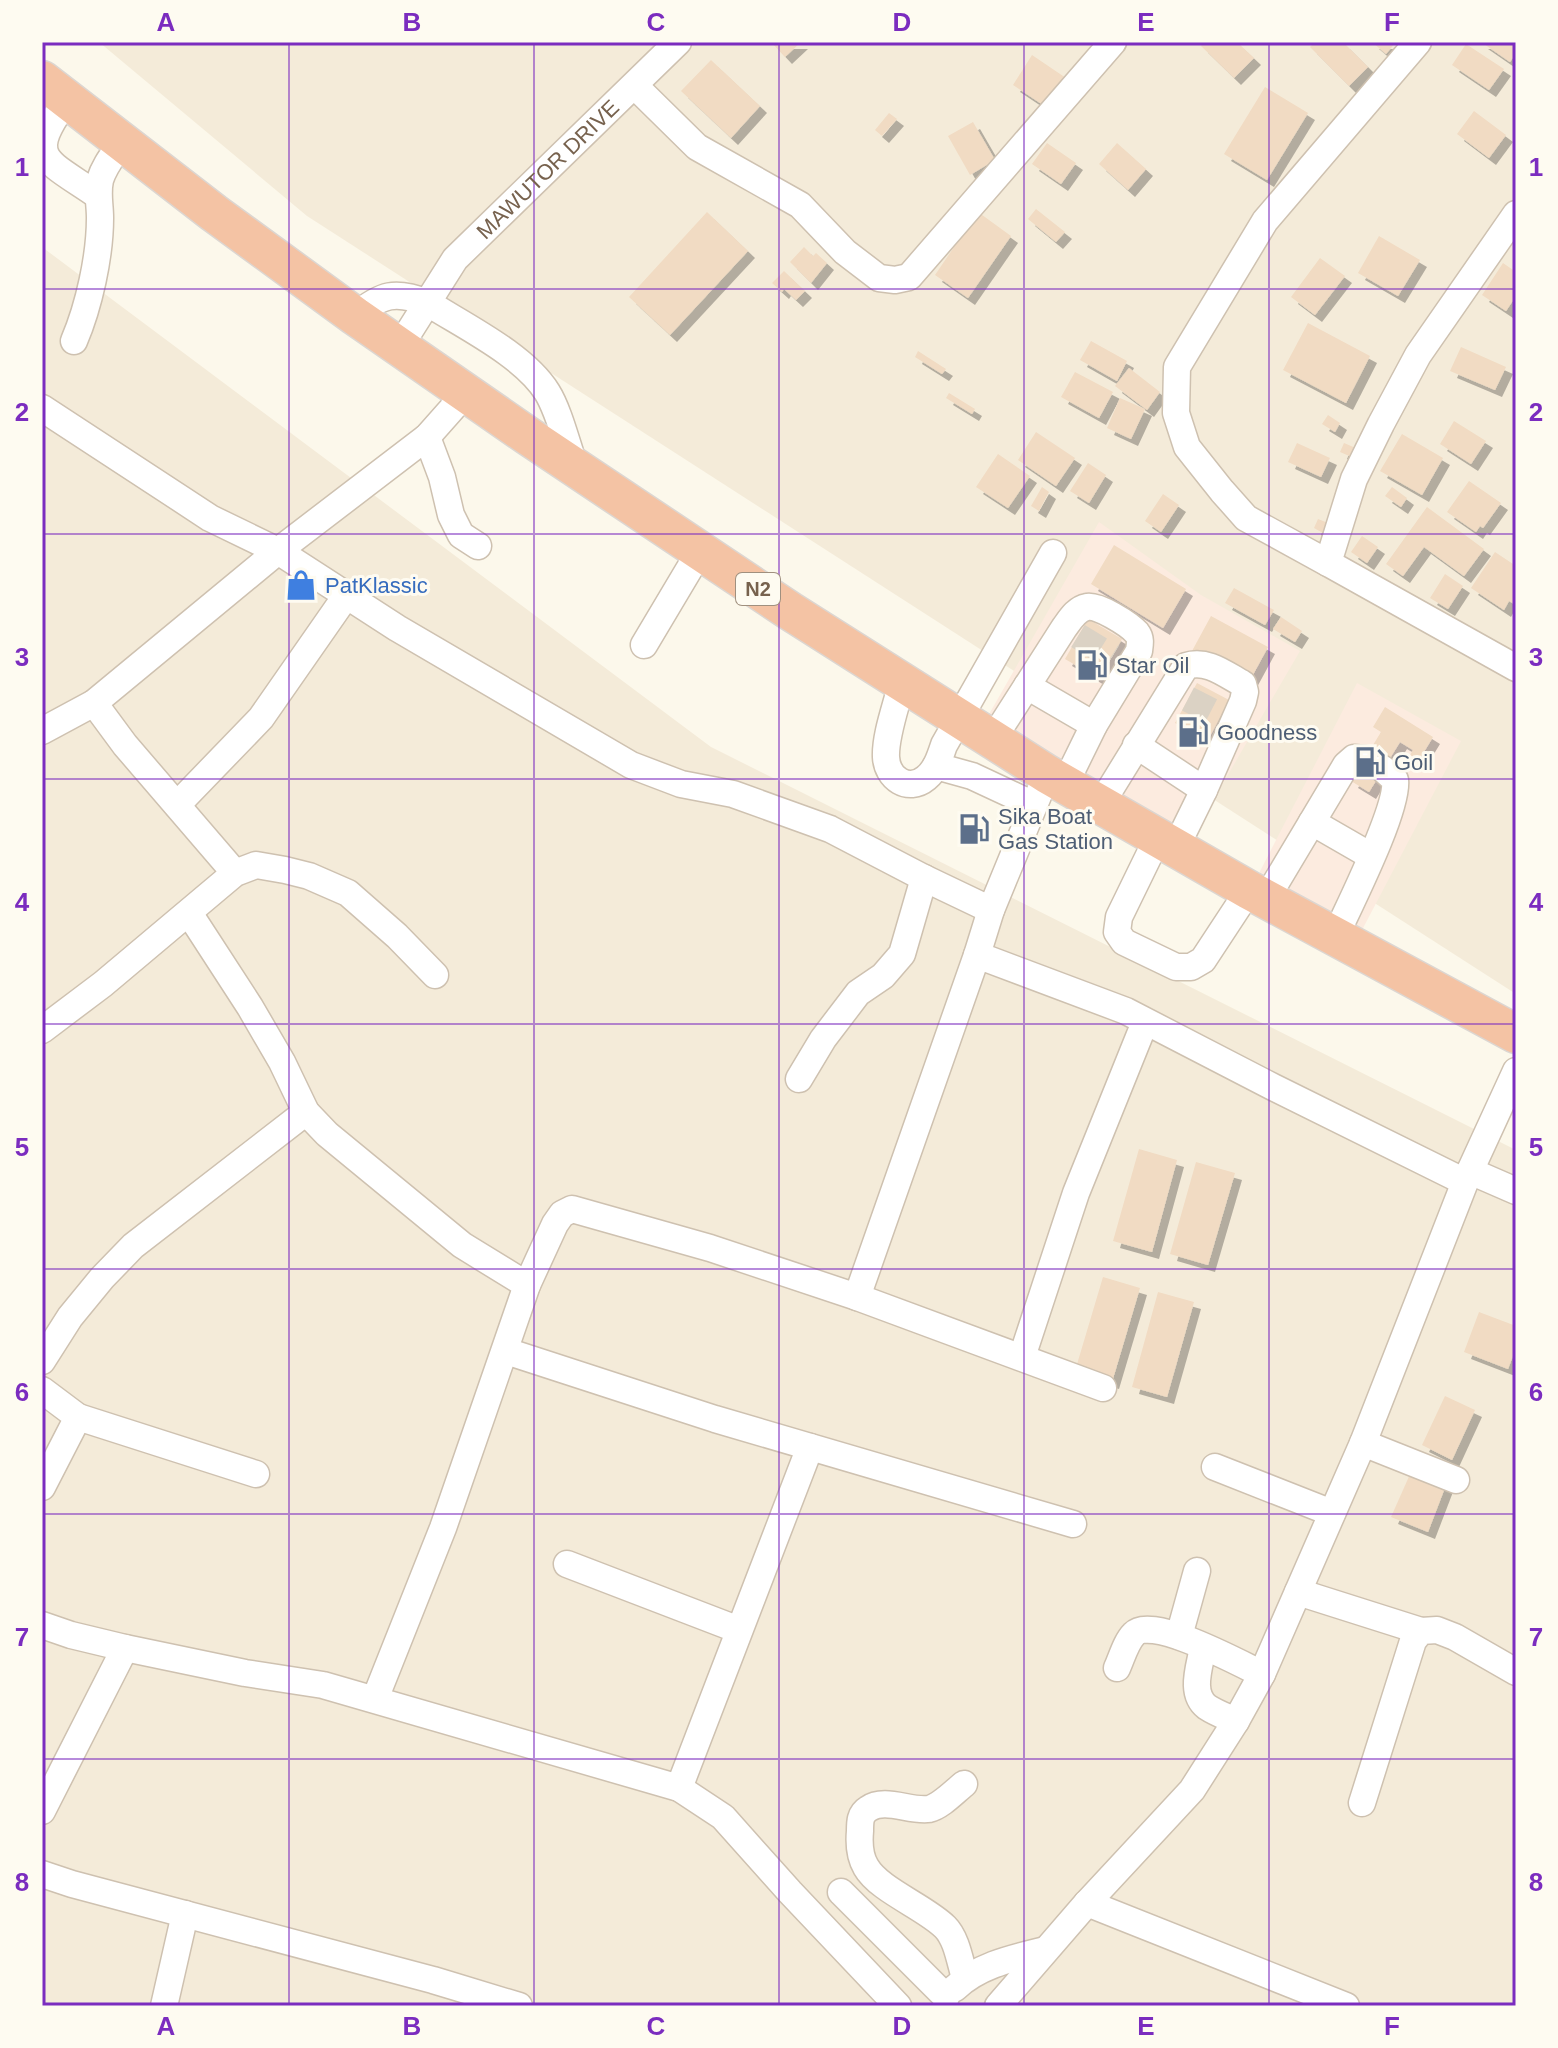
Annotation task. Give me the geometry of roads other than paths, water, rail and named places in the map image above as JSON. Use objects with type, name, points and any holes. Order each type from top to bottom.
[{"type":"highway","name":"N2","points":[[55,90],[214,213],[355,316],[700,551],[993,739],[1049,788],[1101,804],[1335,937],[1513,1025]]},
{"type":"street","name":"MAWUTOR DRIVE","points":[[400,346],[455,259],[678,42]]},
{"type":"street","points":[[635,86],[697,147],[800,205],[845,252],[879,278],[895,280],[909,277],[1113,42]]},
{"type":"street","points":[[1418,42],[1265,221],[1177,367],[1176,413],[1187,447],[1246,518],[1512,659]]},
{"type":"street","points":[[55,90],[42,149],[48,160],[97,195]]},
{"type":"street","points":[[74,341],[81,324],[98,245],[100,216],[97,195],[101,178],[122,142]]},
{"type":"street","points":[[1328,563],[1354,479],[1418,355],[1516,214]]},
{"type":"street","points":[[355,316],[383,297],[397,295],[415,298],[508,353],[537,378],[549,395],[575,467]]},
{"type":"street","points":[[42,731],[94,703],[278,551],[427,437],[466,393]]},
{"type":"street","points":[[42,408],[210,518],[278,551],[397,628],[631,765],[681,784],[733,794],[830,829],[991,910]]},
{"type":"street","points":[[427,437],[442,477],[451,515],[461,535],[478,546]]},
{"type":"street","points":[[644,645],[700,551]]},
{"type":"street","points":[[902,682],[886,759],[891,774],[899,782],[912,785],[925,779],[936,766],[944,745],[1053,553]]},
{"type":"street","points":[[177,805],[261,718],[346,596]]},
{"type":"street","points":[[857,1297],[991,910],[1049,788],[1094,725],[1120,662],[1139,651],[1141,641],[1138,633],[1098,606],[1088,606],[1077,612],[1071,632],[1027,686],[993,739]]},
{"type":"street","points":[[1101,804],[1136,745],[1179,694],[1186,666],[1204,664],[1243,684],[1243,701],[1227,720],[1204,790],[1119,917],[1117,932],[1124,942],[1176,967],[1191,967],[1203,960],[1312,822],[1346,765],[1354,758],[1374,764],[1395,780],[1396,790],[1335,937]]},
{"type":"street","points":[[1027,686],[1094,725]]},
{"type":"street","points":[[94,703],[125,745],[235,873]]},
{"type":"street","points":[[1136,745],[1204,790]]},
{"type":"street","points":[[936,766],[972,776],[1049,788]]},
{"type":"street","points":[[1312,822],[1371,856]]},
{"type":"street","points":[[42,1030],[103,984],[235,873],[256,865],[309,876],[348,893],[435,975]]},
{"type":"street","points":[[799,1079],[823,1039],[858,993],[883,976],[902,954],[924,878]]},
{"type":"street","points":[[189,913],[282,1062],[306,1112],[327,1134],[462,1245],[527,1285]]},
{"type":"street","points":[[977,955],[1126,1011],[1468,1177],[1516,1191]]},
{"type":"street","points":[[1022,1357],[1076,1193],[1145,1022]]},
{"type":"street","points":[[998,2006],[1087,1903],[1192,1790],[1236,1721],[1262,1674],[1363,1443],[1468,1177],[1516,1071]]},
{"type":"street","points":[[42,1361],[78,1307],[133,1246],[306,1112]]},
{"type":"street","points":[[375,1699],[443,1528],[527,1285],[555,1224],[562,1214],[572,1209],[710,1248],[857,1297],[1103,1388]]},
{"type":"street","points":[[506,1351],[715,1419],[1073,1524]]},
{"type":"street","points":[[42,1390],[78,1417],[256,1474]]},
{"type":"street","points":[[42,1487],[78,1417]]},
{"type":"street","points":[[1363,1443],[1456,1480]]},
{"type":"street","points":[[679,1788],[810,1447]]},
{"type":"street","points":[[1215,1467],[1332,1513]]},
{"type":"street","points":[[567,1564],[739,1630]]},
{"type":"street","points":[[1197,1571],[1191,1641],[1199,1698],[1208,1707],[1236,1721]]},
{"type":"street","points":[[1298,1592],[1421,1631],[1437,1630],[1516,1672]]},
{"type":"street","points":[[42,1625],[125,1648],[245,1673],[323,1685],[679,1788],[723,1817],[898,2006]]},
{"type":"street","points":[[1117,1668],[1134,1634],[1142,1628],[1157,1629],[1191,1641],[1262,1674]]},
{"type":"street","points":[[1362,1803],[1399,1681],[1413,1641],[1421,1631]]},
{"type":"street","points":[[42,1811],[125,1648]]},
{"type":"street","points":[[964,1784],[932,1808],[876,1805],[866,1809],[860,1817],[859,1835],[867,1869],[948,1930],[965,1978]]},
{"type":"street","points":[[42,1874],[519,2006]]},
{"type":"street","points":[[841,1892],[942,2002],[965,1978],[1003,1961],[1045,1950]]},
{"type":"street","points":[[1087,1903],[1346,2006]]},
{"type":"street","points":[[164,2006],[185,1914]]},
{"type":"tunnel","points":[[1078,636],[1112,657]]},
{"type":"tunnel","points":[[1188,699],[1221,716]]},
{"type":"place","name":"PatKlassic","points":[[301,585]]},
{"type":"place","name":"Star Oil","points":[[1092,665]]},
{"type":"place","name":"Goodness","points":[[1193,732]]},
{"type":"place","name":"Goil","points":[[1370,762]]},
{"type":"place","name":"Sika Boat Gas Station","points":[[974,829]]}]
